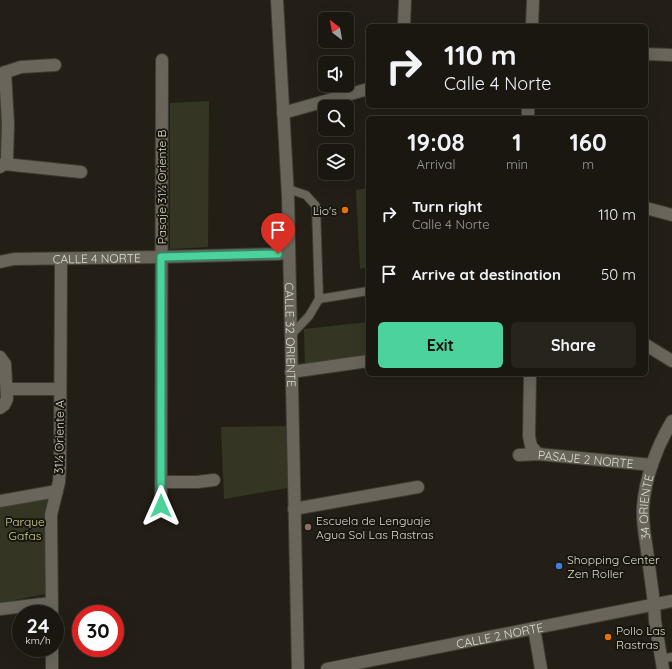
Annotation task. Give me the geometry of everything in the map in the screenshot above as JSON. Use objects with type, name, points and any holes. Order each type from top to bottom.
[{"type":"street","name":"CALLE 32 ORIENTE","points":[[278,0],[288,189],[298,669]]},
{"type":"street","points":[[404,0],[404,24]]},
{"type":"street","points":[[532,24],[533,0]]},
{"type":"street","points":[[648,54],[672,55]]},
{"type":"street","name":"Pasaje 31½ Oriente B","points":[[161,506],[162,60]]},
{"type":"street","points":[[2,166],[7,160],[8,123],[3,73],[21,67],[55,65]]},
{"type":"street","points":[[283,113],[366,90]]},
{"type":"street","points":[[2,166],[81,172]]},
{"type":"street","points":[[648,209],[672,215]]},
{"type":"street","name":"CALLE 4 NORTE","points":[[0,262],[14,259],[161,257],[278,254],[289,252]]},
{"type":"street","name":"31½ Oriente A","points":[[51,605],[51,515],[60,467],[61,259]]},
{"type":"street","points":[[648,346],[672,361]]},
{"type":"street","points":[[0,358],[5,364],[7,389],[7,399],[4,406],[0,408]]},
{"type":"street","points":[[291,372],[366,361]]},
{"type":"street","points":[[530,376],[531,446],[538,454]]},
{"type":"street","points":[[7,389],[60,389]]},
{"type":"street","name":"34 ORIENTE","points":[[665,662],[655,621],[643,520],[644,494],[652,465],[660,444],[672,421]]},
{"type":"street","name":"PASAJE 2 NORTE","points":[[519,455],[538,454],[652,465]]},
{"type":"street","points":[[161,482],[197,482],[214,480]]},
{"type":"street","points":[[294,509],[418,487]]},
{"type":"street","points":[[0,501],[56,490]]},
{"type":"street","name":"CALLE 2 NORTE","points":[[327,669],[672,601]]},
{"type":"street","points":[[0,609],[12,609]]},
{"type":"street","points":[[534,628],[542,669]]},
{"type":"street","points":[[52,657],[52,669]]},
{"type":"lane","points":[[288,189],[306,195],[316,206],[319,299],[309,316],[290,336]]},
{"type":"lane","points":[[319,299],[366,291]]},
{"type":"green space","points":[[0,83],[2,88],[3,155],[0,161]]},
{"type":"green space","points":[[209,101],[208,247],[170,249],[170,103]]},
{"type":"green space","points":[[366,188],[366,268],[360,269],[356,190]]},
{"type":"green space","points":[[366,322],[366,358],[305,370],[304,329]]},
{"type":"green space","points":[[299,426],[300,486],[224,499],[221,427]]},
{"type":"green space","name":"Parque Gafas","points":[[49,493],[50,593],[0,603],[0,503]]},
{"type":"place","name":"Lio's","points":[[345,210]]},
{"type":"place","name":"Escuela de Lenguaje Agua Sol Las Rastras","points":[[308,527]]},
{"type":"place","name":"Shopping Center Zen Roller","points":[[559,566]]},
{"type":"place","name":"Pollo Las Rastras","points":[[608,637]]},
{"type":"route","points":[[161,506],[161,257],[278,254]]}]
